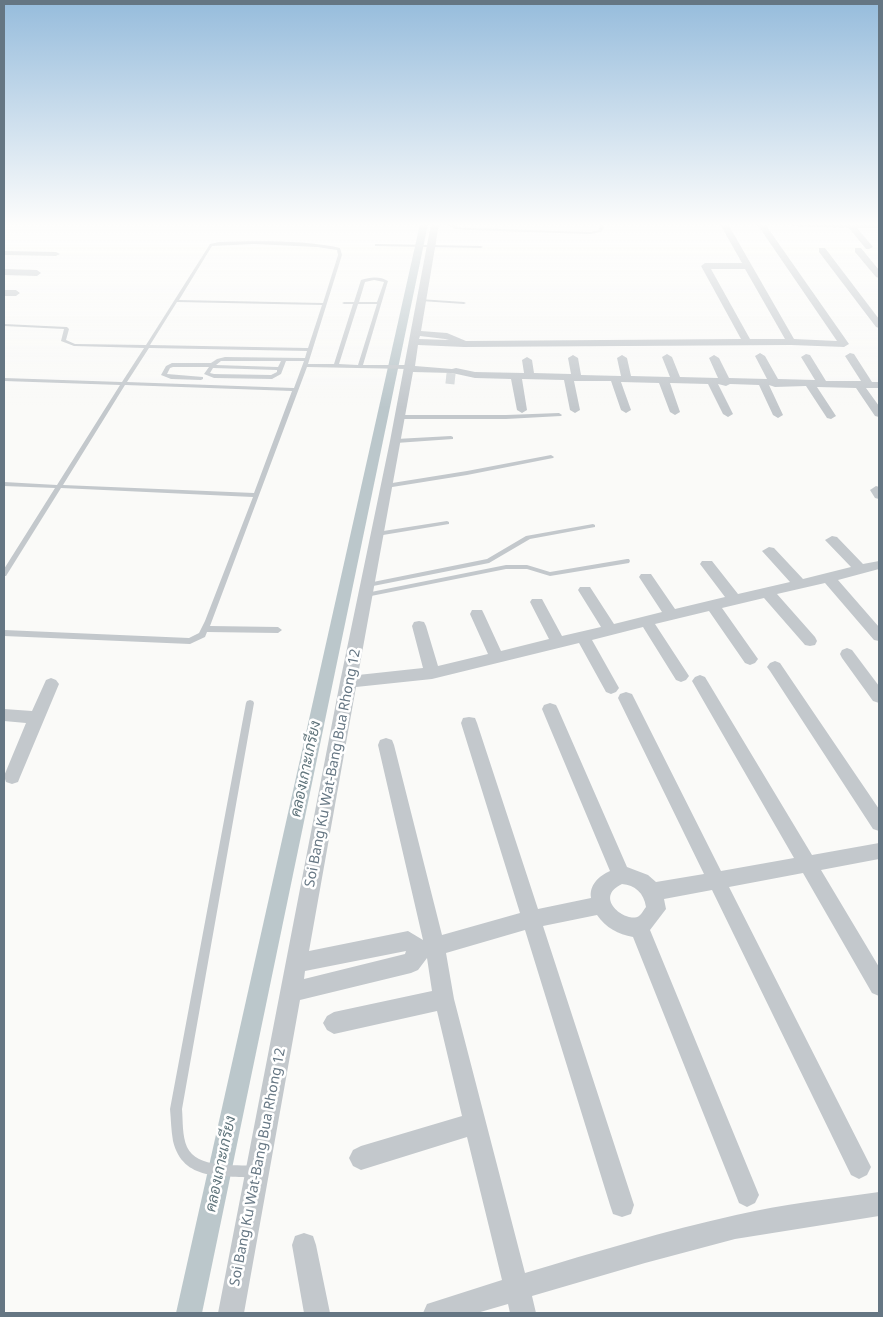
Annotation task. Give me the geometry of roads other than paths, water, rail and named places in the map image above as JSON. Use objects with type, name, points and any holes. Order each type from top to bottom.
[{"type":"street","name":"Soi Bang Ku Wat-Bang Bua Rhong 12","points":[[231,1313],[249,1171],[291,992],[348,682],[396,441],[405,370],[414,338],[423,285]]},
{"type":"street","points":[[716,285],[747,342]]},
{"type":"street","points":[[759,285],[791,342]]},
{"type":"street","points":[[414,338],[447,336],[464,344],[791,342],[844,344],[804,285]]},
{"type":"street","points":[[851,285],[879,325]]},
{"type":"street","points":[[4,293],[16,293]]},
{"type":"street","points":[[760,356],[775,384]]},
{"type":"street","points":[[850,356],[869,385],[879,414]]},
{"type":"street","points":[[668,357],[677,381]]},
{"type":"street","points":[[806,357],[823,384]]},
{"type":"street","points":[[574,358],[575,410]]},
{"type":"street","points":[[622,358],[627,380]]},
{"type":"street","points":[[714,358],[726,382]]},
{"type":"street","points":[[527,360],[529,376]]},
{"type":"street","points":[[405,370],[451,375],[869,385]]},
{"type":"street","points":[[516,376],[522,410]]},
{"type":"street","points":[[615,379],[626,410]]},
{"type":"street","points":[[664,381],[675,412]]},
{"type":"street","points":[[712,382],[728,414]]},
{"type":"street","points":[[763,383],[778,415]]},
{"type":"street","points":[[810,384],[831,416]]},
{"type":"street","points":[[832,540],[860,570]]},
{"type":"street","points":[[769,551],[800,584]]},
{"type":"street","points":[[707,564],[734,600]]},
{"type":"street","points":[[348,682],[432,673],[879,565]]},
{"type":"street","points":[[646,577],[671,615]]},
{"type":"street","points":[[828,577],[879,636]]},
{"type":"street","points":[[586,590],[610,629]]},
{"type":"street","points":[[767,592],[810,642]]},
{"type":"street","points":[[537,602],[558,643]]},
{"type":"street","points":[[712,605],[750,659]]},
{"type":"street","points":[[477,614],[497,658]]},
{"type":"street","points":[[646,621],[681,676]]},
{"type":"street","points":[[419,626],[432,673]]},
{"type":"street","points":[[582,636],[618,693],[716,880],[859,1167]]},
{"type":"street","points":[[847,654],[873,679],[879,697]]},
{"type":"street","points":[[776,667],[879,823]]},
{"type":"street","points":[[700,681],[808,862],[879,986]]},
{"type":"street","points":[[12,777],[51,684]]},
{"type":"street","points":[[550,709],[621,875]]},
{"type":"street","points":[[4,715],[36,718]]},
{"type":"street","points":[[469,723],[622,1205]]},
{"type":"street","points":[[386,745],[428,949],[444,999],[523,1313]]},
{"type":"street","points":[[652,892],[879,850]]},
{"type":"street","points":[[621,875],[639,879],[652,892],[656,909],[646,923],[638,926],[620,925],[605,913],[601,904],[601,888],[606,881],[621,875]]},
{"type":"street","points":[[291,992],[411,963],[428,949],[532,919],[601,904]]},
{"type":"street","points":[[638,926],[747,1195]]},
{"type":"street","points":[[296,963],[408,941],[428,949]]},
{"type":"street","points":[[334,1023],[444,999]]},
{"type":"street","points":[[361,1158],[476,1123]]},
{"type":"street","points":[[436,1313],[717,1231],[800,1215],[879,1204]]},
{"type":"street","points":[[304,1245],[317,1313]]},
{"type":"lane","points":[[4,574],[185,285]]},
{"type":"lane","points":[[4,633],[190,641],[202,635],[206,629],[295,390],[331,285]]},
{"type":"lane","points":[[336,365],[361,285]]},
{"type":"lane","points":[[360,366],[385,285]]},
{"type":"lane","points":[[421,300],[464,303]]},
{"type":"lane","points":[[175,301],[325,304]]},
{"type":"lane","points":[[344,303],[379,303]]},
{"type":"lane","points":[[4,325],[65,328],[67,329],[63,341],[74,345],[309,350]]},
{"type":"lane","points":[[284,359],[281,369],[276,375],[268,378],[214,376],[207,374],[212,366],[222,359],[284,359],[405,370]]},
{"type":"lane","points":[[201,378],[171,377],[164,374],[168,367],[172,365],[281,369]]},
{"type":"lane","points":[[4,380],[295,390]]},
{"type":"lane","points":[[400,417],[506,417],[559,414]]},
{"type":"lane","points":[[396,441],[451,438]]},
{"type":"lane","points":[[386,486],[551,457]]},
{"type":"lane","points":[[4,484],[255,495]]},
{"type":"lane","points":[[377,534],[447,523]]},
{"type":"lane","points":[[367,590],[489,561],[528,537],[592,526]]},
{"type":"lane","points":[[367,590],[506,567],[526,567],[550,574],[627,561]]},
{"type":"lane","points":[[206,629],[278,630]]},
{"type":"lane","points":[[249,1171],[197,1167],[188,1161],[182,1152],[179,1142],[176,1109],[250,704]]},
{"type":"waterway","name":"คลองเกาะเกรียง","points":[[189,1313],[411,285]]},
{"type":"tunnel","points":[[446,378],[455,379]]}]
